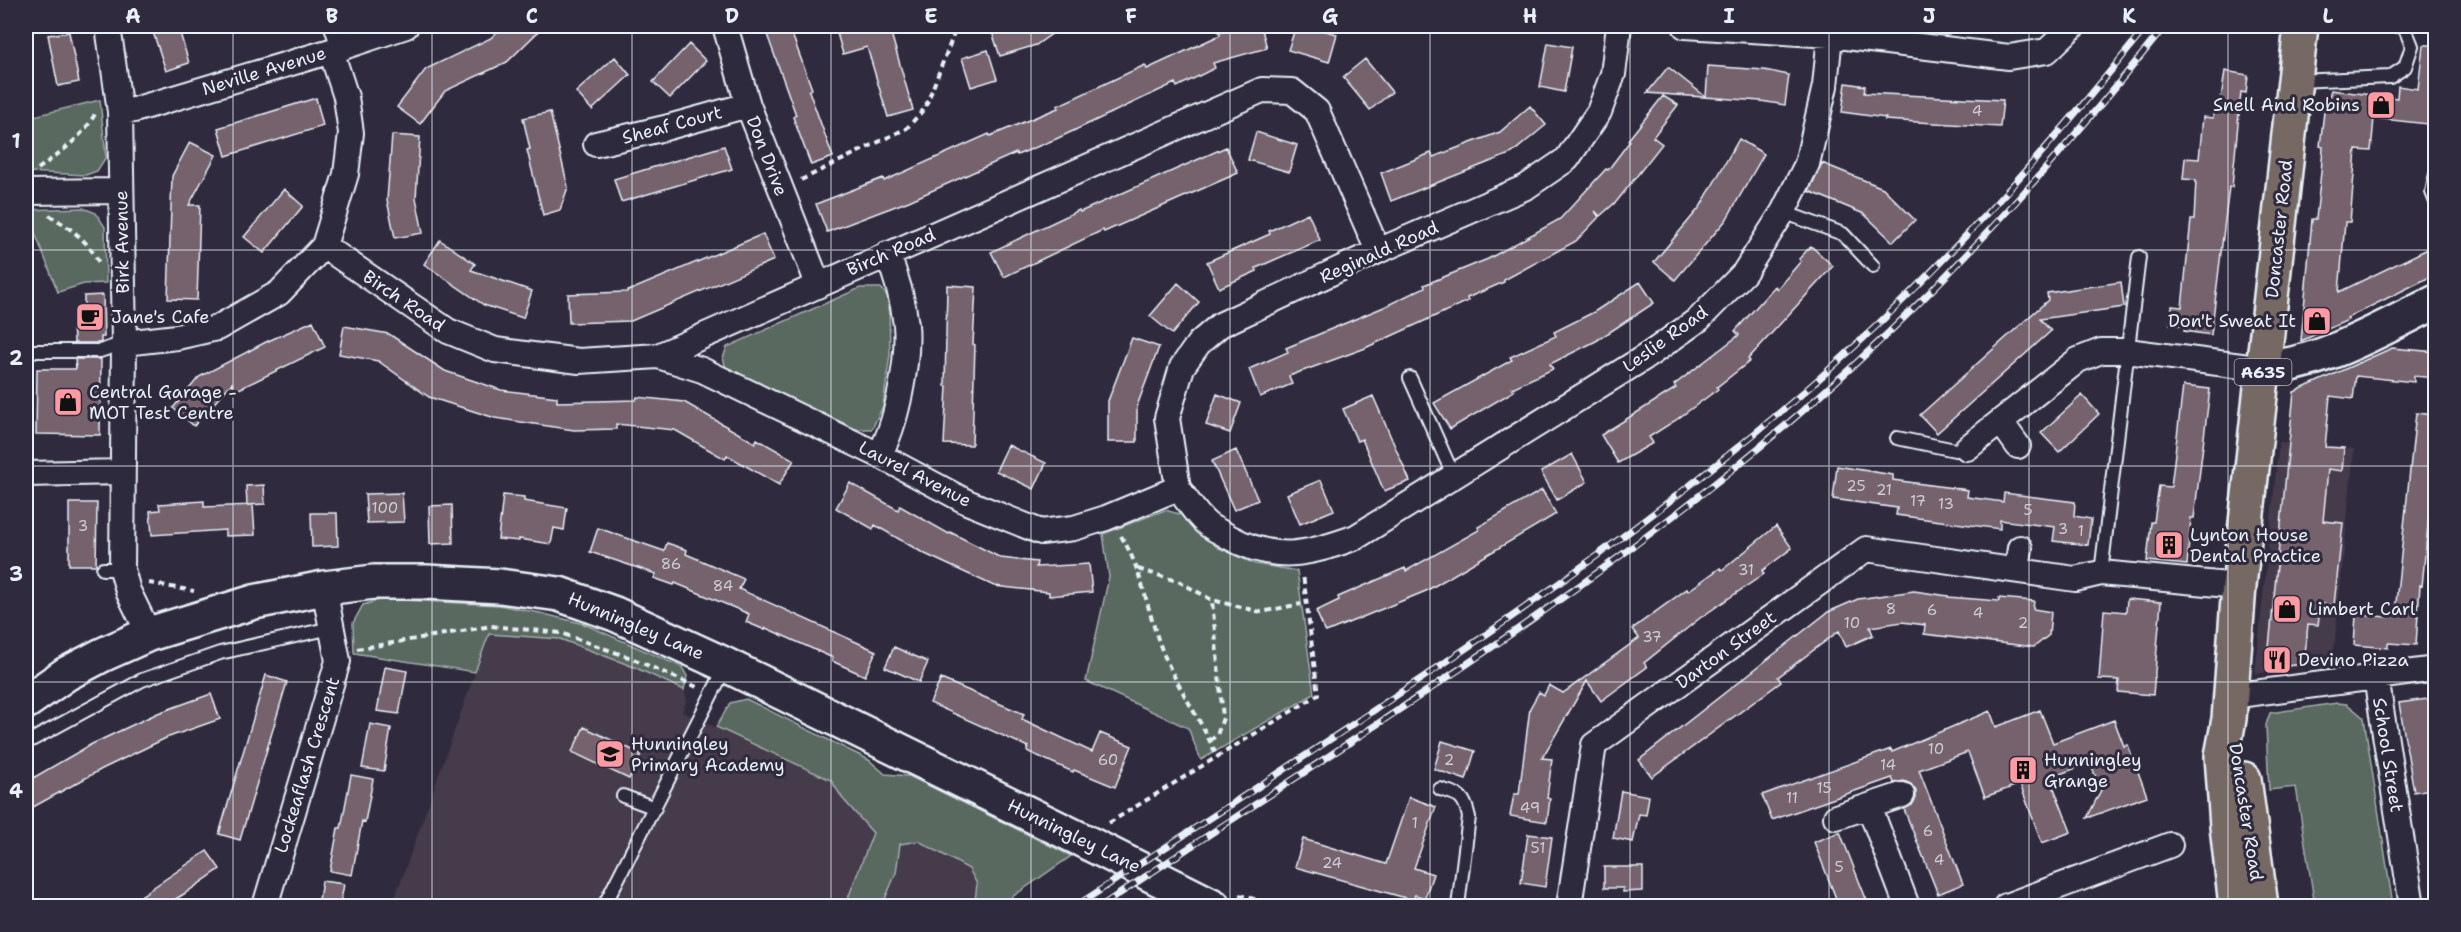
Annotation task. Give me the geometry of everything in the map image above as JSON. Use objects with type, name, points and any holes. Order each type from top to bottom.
[{"type":"highway","name":"Doncaster Road","points":[[2236,906],[2222,756],[2230,708],[2239,586],[2301,26]]},
{"type":"highway","name":"Doncaster Road","points":[[2230,708],[2240,756],[2261,906]]},
{"type":"main road","points":[[2264,369],[2288,367],[2320,357],[2436,302]]},
{"type":"main road","name":"Hunningley Lane","points":[[26,702],[93,660],[149,634],[226,609],[324,588],[374,582],[426,582],[500,586],[559,594],[615,614],[726,665],[1212,906]]},
{"type":"street","name":"Birk Avenue","points":[[108,26],[120,103],[124,343],[122,472],[116,572],[149,634]]},
{"type":"street","name":"Neville Avenue","points":[[120,103],[134,110],[337,41],[406,26]]},
{"type":"street","name":"Don Drive","points":[[725,26],[748,105],[818,284]]},
{"type":"street","name":"Reginald Road","points":[[1178,488],[1167,418],[1182,367],[1199,344],[1220,325],[1378,251],[1526,188],[1567,159],[1599,112],[1613,74],[1619,26]]},
{"type":"street","points":[[1684,26],[1830,35],[2009,57],[2047,51],[2073,26]]},
{"type":"street","name":"Leslie Road","points":[[1178,488],[1207,524],[1248,547],[1273,554],[1300,553],[1327,548],[1356,537],[1650,354],[1699,319],[1744,273],[1784,212],[1807,164],[1825,86],[1830,35]]},
{"type":"street","points":[[124,343],[177,337],[217,328],[279,293],[324,246],[346,174],[351,133],[337,41]]},
{"type":"street","name":"Birch Road","points":[[324,246],[448,331],[495,350],[579,362],[658,356],[1262,90],[1292,91],[1317,111],[1378,251]]},
{"type":"street","name":"Sheaf Court","points":[[596,144],[748,105]]},
{"type":"street","points":[[28,184],[121,191]]},
{"type":"street","points":[[879,455],[888,440],[902,382],[906,327],[897,277],[887,254]]},
{"type":"street","points":[[1967,448],[2078,360],[2101,351],[2127,351],[2264,369]]},
{"type":"street","name":"Laurel Avenue","points":[[658,356],[702,370],[879,455],[967,502],[1041,532],[1074,528],[1106,518],[1178,488]]},
{"type":"street","points":[[2001,422],[2018,446]]},
{"type":"street","points":[[26,474],[122,472]]},
{"type":"street","name":"Darton Street","points":[[1569,906],[1594,745],[1866,549],[2018,559],[2075,579],[2101,573],[2239,586]]},
{"type":"street","name":"Lockeaflash Crescent","points":[[265,906],[338,661],[324,588]]},
{"type":"street","points":[[2376,677],[2436,669]]},
{"type":"street","name":"School Street","points":[[2230,708],[2376,677],[2412,906]]},
{"type":"street","points":[[1836,817],[1902,795]]},
{"type":"street","points":[[1869,806],[1907,906]]},
{"type":"street","points":[[2006,906],[2170,845]]},
{"type":"lane","points":[[2296,81],[2390,77],[2405,67],[2412,46],[2404,26],[2390,26]]},
{"type":"lane","points":[[2436,174],[2432,192],[2436,202]]},
{"type":"lane","points":[[1784,212],[1843,234],[1873,266]]},
{"type":"lane","points":[[2101,573],[2139,257]]},
{"type":"lane","points":[[26,351],[100,351],[124,343]]},
{"type":"lane","points":[[1410,378],[1454,477]]},
{"type":"lane","points":[[1898,438],[1956,450],[1967,448]]},
{"type":"lane","points":[[26,743],[142,680],[220,653],[331,628]]},
{"type":"lane","points":[[604,906],[726,665]]},
{"type":"lane","points":[[1440,789],[1459,795],[1466,804],[1469,817],[1458,906]]},
{"type":"lane","points":[[623,796],[655,808]]},
{"type":"path","points":[[780,190],[907,128],[925,108],[957,26]]},
{"type":"path","points":[[28,184],[88,127],[99,105],[120,103]]},
{"type":"path","points":[[41,211],[67,226],[91,247],[103,271]]},
{"type":"path","points":[[1129,548],[1138,569],[1161,647],[1177,685],[1217,757]]},
{"type":"path","points":[[1082,840],[1318,695],[1300,553]]},
{"type":"path","points":[[1138,569],[1180,582],[1212,600],[1261,612],[1301,604]]},
{"type":"path","points":[[116,572],[195,591]]},
{"type":"path","points":[[1210,741],[1217,735],[1223,718],[1212,600]]},
{"type":"path","points":[[338,661],[354,650],[491,626],[561,633],[631,658],[711,694]]},
{"type":"shaded area","points":[[2279,442],[2354,449],[2333,661],[2255,674]]},
{"type":"shaded area","name":"Hunningley Primary Academy","points":[[489,634],[560,639],[634,667],[684,690],[687,699],[682,712],[832,780],[843,799],[969,869],[977,884],[975,901],[971,906],[392,906]]},
{"type":"green space","points":[[100,100],[106,157],[97,171],[86,175],[26,172],[26,118]]},
{"type":"green space","points":[[83,208],[96,213],[105,227],[106,283],[84,284],[58,292],[26,210]]},
{"type":"green space","points":[[860,288],[881,288],[889,298],[890,354],[883,406],[872,429],[853,429],[726,368],[723,358],[727,347]]},
{"type":"green space","points":[[1165,510],[1186,516],[1217,547],[1255,564],[1297,571],[1314,694],[1201,760],[1188,728],[1086,681],[1109,577],[1103,534]]},
{"type":"green space","points":[[383,599],[499,605],[584,624],[682,667],[687,676],[684,690],[634,667],[560,639],[489,634],[475,672],[354,653],[353,623],[363,605]]},
{"type":"green space","points":[[746,699],[869,760],[885,774],[909,776],[1071,856],[999,906],[971,906],[975,901],[977,884],[969,869],[919,841],[900,844],[896,873],[882,906],[845,906],[873,833],[843,799],[831,780],[716,727],[730,703]]},
{"type":"green space","points":[[2337,703],[2347,704],[2364,718],[2393,906],[2315,906],[2296,787],[2269,790],[2266,725],[2270,713]]},
{"type":"building","points":[[151,26],[178,26],[189,63],[166,71]]},
{"type":"building","points":[[503,26],[544,26],[507,62],[445,91],[420,124],[397,107],[426,69],[491,38]]},
{"type":"building","points":[[764,26],[789,26],[833,157],[811,165],[793,117],[796,115]]},
{"type":"building","points":[[835,26],[889,26],[913,110],[888,117],[867,47],[843,54]]},
{"type":"building","points":[[990,26],[1063,26],[1036,45],[1000,56]]},
{"type":"building","points":[[1241,26],[1261,26],[1267,48],[1213,63],[1215,68],[1177,87],[1175,83],[1056,139],[1017,155],[1016,153],[909,201],[827,232],[816,204],[883,178],[884,181],[989,134],[990,136],[1058,108],[1057,106],[1145,65],[1147,69],[1220,35],[1219,32]]},
{"type":"building","points":[[1296,26],[1308,26],[1337,34],[1329,62],[1288,50]]},
{"type":"building","points":[[69,32],[79,82],[58,86],[48,35]]},
{"type":"building","points":[[1548,43],[1572,47],[1564,92],[1540,87]]},
{"type":"building","points":[[689,44],[706,61],[670,98],[653,82]]},
{"type":"building","points":[[2423,45],[2436,45],[2436,125],[2374,118],[2371,151],[2356,150],[2350,222],[2345,222],[2339,292],[2436,245],[2436,274],[2347,318],[2348,320],[2301,341],[2312,219],[2316,219],[2321,172],[2323,147],[2320,146],[2324,112],[2331,90],[2397,98],[2398,86],[2418,89]]},
{"type":"building","points":[[988,50],[997,79],[971,87],[962,58]]},
{"type":"building","points":[[615,57],[630,75],[592,110],[576,92]]},
{"type":"building","points":[[1365,59],[1392,92],[1370,110],[1343,77]]},
{"type":"building","points":[[1708,66],[1764,70],[1789,75],[1785,105],[1761,101],[1647,93],[1668,67],[1706,97]]},
{"type":"building","points":[[2225,71],[2248,75],[2246,93],[2241,92],[2232,187],[2229,187],[2211,335],[2184,331],[2185,326],[2170,324],[2172,306],[2182,307],[2191,220],[2194,220],[2196,180],[2183,179],[2185,158],[2199,159],[2203,117],[2213,118],[2213,113],[2219,113]]},
{"type":"building","points":[[1846,83],[1865,86],[1864,93],[2003,100],[2000,127],[1885,120],[1886,118],[1842,112]]},
{"type":"building","points":[[1663,96],[1678,105],[1653,137],[1662,144],[1617,201],[1600,216],[1595,211],[1599,217],[1576,241],[1504,282],[1467,298],[1468,301],[1363,349],[1289,376],[1292,384],[1260,397],[1249,369],[1288,352],[1286,348],[1384,307],[1425,287],[1424,285],[1488,259],[1560,219],[1606,169],[1608,170],[1630,141],[1628,140]]},
{"type":"building","points":[[316,98],[323,126],[226,156],[218,128]]},
{"type":"building","points":[[1530,106],[1546,125],[1512,153],[1391,201],[1381,173],[1431,153],[1433,157],[1500,132]]},
{"type":"building","points":[[550,112],[568,187],[560,210],[543,215],[527,150],[530,149],[523,118]]},
{"type":"building","points":[[1256,132],[1297,145],[1289,172],[1248,160]]},
{"type":"building","points":[[392,135],[420,137],[416,198],[423,233],[395,238],[387,200]]},
{"type":"building","points":[[1739,139],[1764,154],[1726,220],[1675,280],[1654,262],[1700,207]]},
{"type":"building","points":[[190,142],[216,155],[189,205],[200,205],[197,300],[168,299],[172,176]]},
{"type":"building","points":[[724,146],[732,169],[621,202],[614,179]]},
{"type":"building","points":[[1226,147],[1238,173],[1104,232],[1103,230],[1004,277],[991,252],[1079,210],[1080,212]]},
{"type":"building","points":[[1822,163],[1883,188],[1915,220],[1893,242],[1864,214],[1809,191]]},
{"type":"building","points":[[284,189],[303,206],[264,253],[244,237]]},
{"type":"building","points":[[1308,213],[1320,240],[1256,268],[1257,271],[1219,288],[1207,262],[1270,234],[1269,231]]},
{"type":"building","points":[[763,234],[774,260],[631,321],[569,323],[568,294],[626,292]]},
{"type":"building","points":[[440,240],[475,264],[471,270],[532,291],[523,318],[484,305],[424,264]]},
{"type":"building","points":[[1811,246],[1833,266],[1748,359],[1750,361],[1717,387],[1718,389],[1649,437],[1653,443],[1618,463],[1601,435],[1676,388],[1674,385],[1739,335],[1735,331],[1775,286],[1777,289]]},
{"type":"building","points":[[1640,282],[1654,303],[1596,341],[1550,364],[1553,369],[1512,388],[1514,391],[1450,429],[1434,403],[1512,360],[1510,357],[1556,336],[1554,332],[1594,312]]},
{"type":"building","points":[[2121,282],[2124,307],[2040,319],[2051,331],[1937,433],[1920,415],[2048,300],[2047,293]]},
{"type":"building","points":[[1178,283],[1199,302],[1172,334],[1150,316]]},
{"type":"building","points":[[947,285],[976,287],[972,445],[944,444],[947,386],[945,386]]},
{"type":"building","name":"Jane's Cafe","points":[[103,295],[104,337],[101,337],[101,342],[74,343],[73,321],[77,321],[77,313],[84,312],[84,296]]},
{"type":"building","points":[[313,321],[325,347],[235,391],[232,383],[194,426],[173,408],[199,377],[266,342]]},
{"type":"building","points":[[344,326],[389,334],[445,371],[501,390],[557,397],[557,402],[636,400],[637,397],[684,402],[755,443],[757,439],[794,460],[779,485],[727,455],[725,459],[675,430],[616,424],[616,429],[574,430],[495,418],[429,397],[378,361],[339,354]]},
{"type":"building","points":[[1132,338],[1159,347],[1137,406],[1137,442],[1108,442],[1108,401]]},
{"type":"building","points":[[2392,348],[2436,352],[2436,378],[2414,376],[2414,382],[2356,376],[2353,399],[2330,396],[2325,447],[2344,448],[2342,471],[2328,469],[2323,521],[2343,523],[2334,605],[2321,604],[2318,625],[2308,624],[2304,664],[2267,668],[2294,392]]},
{"type":"building","name":"Central Garage - MOT Test Centre","points":[[75,359],[101,359],[100,435],[36,434],[37,369],[76,369]]},
{"type":"building","points":[[2183,386],[2210,389],[2194,518],[2191,518],[2187,565],[2147,561],[2151,522],[2154,522],[2159,486],[2171,487]]},
{"type":"building","points":[[1217,394],[1241,403],[1230,433],[1206,425]]},
{"type":"building","points":[[2082,395],[2099,414],[2059,452],[2041,433]]},
{"type":"building","points":[[1373,396],[1410,481],[1384,491],[1362,439],[1357,441],[1343,409]]},
{"type":"building","points":[[2416,413],[2436,415],[2436,484],[2432,484],[2422,586],[2420,585],[2416,645],[2388,643],[2388,648],[2354,645],[2356,615],[2390,617],[2390,612],[2395,612]]},
{"type":"building","points":[[1008,445],[1046,463],[1034,489],[996,471]]},
{"type":"building","points":[[1236,450],[1258,500],[1234,510],[1212,461]]},
{"type":"building","points":[[1572,454],[1587,482],[1557,500],[1541,472]]},
{"type":"building","points":[[1837,466],[1893,475],[1893,480],[1968,490],[1967,497],[2003,502],[2004,493],[2075,502],[2074,516],[2091,519],[2088,545],[2053,541],[2055,527],[2000,520],[2000,529],[1896,515],[1897,508],[1833,499]]},
{"type":"building","points":[[1321,480],[1334,510],[1300,524],[1287,494]]},
{"type":"building","points":[[850,483],[898,510],[900,506],[949,534],[950,532],[1001,558],[1037,562],[1036,567],[1089,564],[1092,592],[1049,596],[1049,592],[994,586],[923,553],[875,525],[873,529],[836,508]]},
{"type":"building","points":[[264,485],[265,504],[247,505],[246,486]]},
{"type":"building","points":[[1542,490],[1556,514],[1426,591],[1326,632],[1324,629],[1316,611],[1339,600],[1338,597],[1405,568],[1406,571],[1479,530],[1478,527]]},
{"type":"building","points":[[402,493],[404,522],[367,523],[365,494]]},
{"type":"building","points":[[503,495],[524,497],[524,501],[567,508],[564,530],[554,528],[551,544],[519,539],[519,541],[498,539]]},
{"type":"building","points":[[204,501],[204,507],[253,505],[255,535],[225,536],[225,530],[152,535],[150,511],[160,510],[159,504]]},
{"type":"building","points":[[69,503],[97,503],[96,565],[69,565]]},
{"type":"building","points":[[452,505],[453,543],[430,544],[429,506]]},
{"type":"building","points":[[311,513],[337,513],[338,546],[312,547]]},
{"type":"building","points":[[1776,526],[1792,548],[1762,571],[1764,574],[1700,618],[1644,663],[1647,667],[1601,701],[1587,681],[1542,758],[1552,759],[1547,798],[1550,799],[1547,822],[1510,816],[1514,794],[1519,794],[1530,708],[1539,692],[1544,695],[1549,685],[1563,693],[1639,638],[1632,629],[1687,589],[1688,591],[1720,568],[1722,570]]},
{"type":"building","points":[[598,528],[664,551],[667,543],[687,550],[686,554],[744,579],[739,589],[876,651],[865,676],[832,661],[833,658],[766,628],[765,630],[746,622],[749,614],[675,583],[674,585],[654,578],[656,574],[590,552]]},
{"type":"building","points":[[1914,591],[1948,597],[2034,601],[2033,609],[2051,612],[2049,635],[2034,647],[1924,634],[1925,625],[1902,622],[1870,627],[1873,635],[1846,647],[1839,631],[1778,677],[1781,682],[1652,777],[1639,760],[1828,612],[1858,599]]},
{"type":"building","points":[[2127,599],[2161,602],[2153,695],[2118,692],[2119,680],[2099,679],[2104,610],[2126,612]]},
{"type":"building","points":[[894,647],[928,662],[919,682],[885,667]]},
{"type":"building","points":[[385,667],[407,671],[399,714],[377,711]]},
{"type":"building","points":[[266,675],[287,682],[240,840],[219,834]]},
{"type":"building","points":[[941,679],[1024,714],[1022,719],[1092,752],[1100,733],[1132,746],[1115,787],[1074,770],[1073,772],[1027,751],[1028,747],[930,703]]},
{"type":"building","points":[[211,694],[220,719],[166,738],[102,769],[26,811],[26,782],[92,744],[158,713]]},
{"type":"building","points":[[2434,698],[2436,788],[2414,792],[2399,703]]},
{"type":"building","points":[[2040,710],[2053,743],[2114,720],[2124,746],[2128,745],[2147,796],[2087,818],[2101,790],[2090,763],[2052,777],[2049,775],[2071,832],[2042,843],[2020,784],[1985,797],[1968,752],[1919,770],[1963,884],[1938,894],[1904,809],[1912,805],[1916,798],[1916,791],[1911,784],[1904,781],[1894,783],[1892,778],[1772,820],[1762,795],[1891,749],[1892,752],[1990,711],[1996,727]]},
{"type":"building","points":[[370,724],[391,728],[384,771],[362,768]]},
{"type":"building","points":[[584,727],[641,754],[629,779],[572,752]]},
{"type":"building","points":[[1442,741],[1475,751],[1466,780],[1434,769]]},
{"type":"building","points":[[351,775],[373,779],[352,875],[330,871]]},
{"type":"building","points":[[1621,791],[1649,796],[1646,815],[1639,814],[1633,842],[1613,838]]},
{"type":"building","points":[[1409,797],[1436,807],[1414,868],[1433,874],[1425,898],[1415,895],[1413,900],[1295,867],[1303,839],[1386,864]]},
{"type":"building","points":[[1840,832],[1869,906],[1839,906],[1814,842]]},
{"type":"building","points":[[1528,834],[1552,837],[1545,887],[1521,883]]},
{"type":"building","points":[[207,851],[220,869],[184,894],[164,906],[126,906]]},
{"type":"building","points":[[1604,867],[1643,867],[1643,891],[1623,892],[1623,888],[1604,888]]},
{"type":"building","points":[[322,881],[344,884],[340,906],[318,906]]},
{"type":"railway","points":[[1076,906],[1445,663],[1625,535],[1712,468],[1845,355],[1937,266],[2024,173],[2147,26]]},
{"type":"railway","points":[[1101,906],[1372,728],[1551,606],[1724,476],[1856,363],[1950,272],[2082,127],[2165,26]]},
{"type":"place","name":"Snell And Robins","points":[[2381,105]]},
{"type":"place","name":"Jane's Cafe","points":[[90,317]]},
{"type":"place","name":"Don't Sweat It","points":[[2317,321]]},
{"type":"place","name":"Central Garage - MOT Test Centre","points":[[68,402]]},
{"type":"place","name":"Lynton House Dental Practice","points":[[2169,545]]},
{"type":"place","name":"Limbert Carl","points":[[2287,609]]},
{"type":"place","name":"Devino Pizza","points":[[2277,660]]},
{"type":"place","name":"Hunningley Primary Academy","points":[[610,754]]},
{"type":"place","name":"Hunningley Grange","points":[[2023,770]]}]
